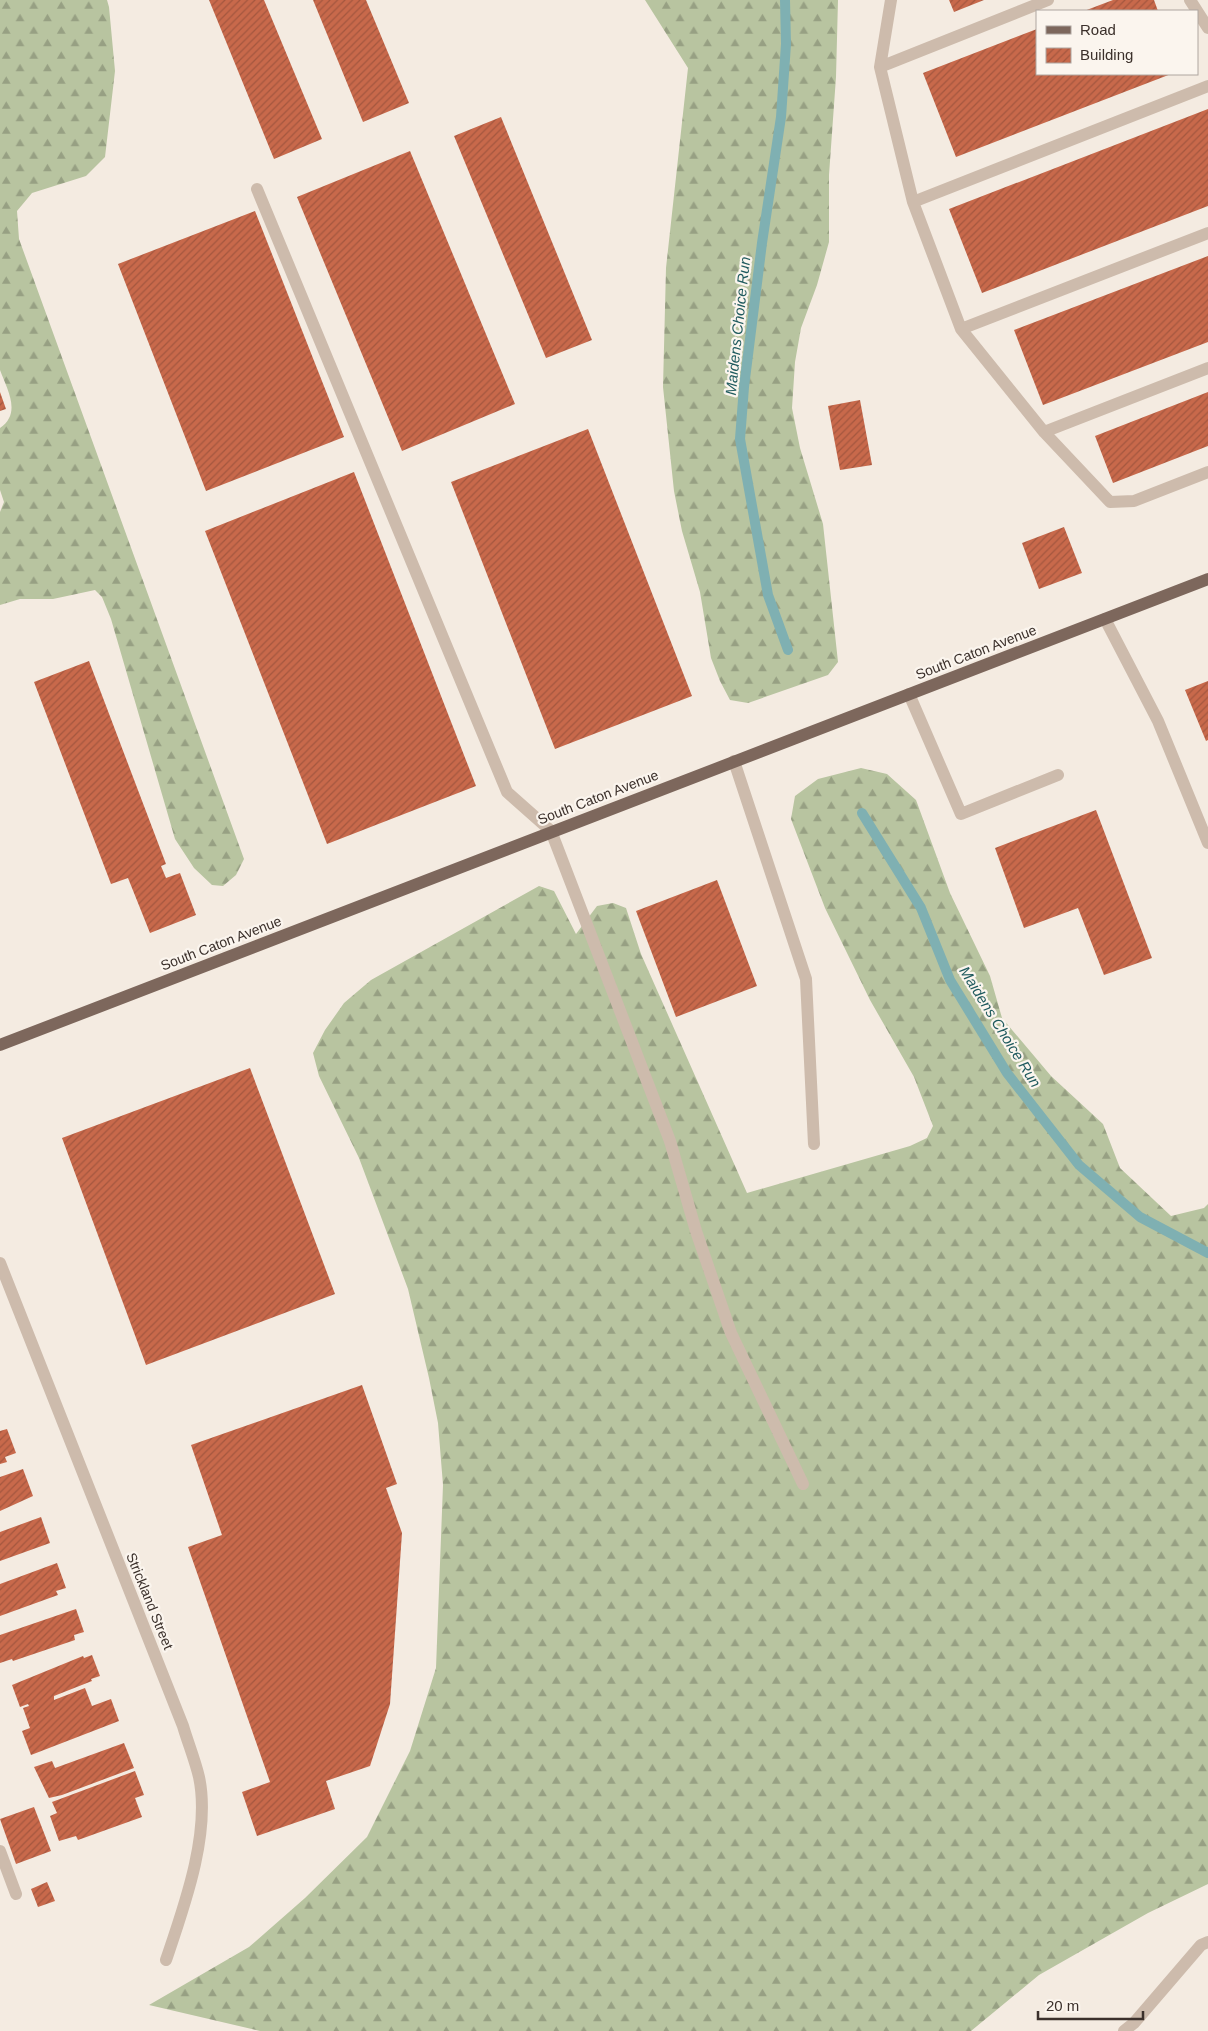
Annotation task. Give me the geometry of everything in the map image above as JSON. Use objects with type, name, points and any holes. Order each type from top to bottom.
[{"type":"main road","name":"South Caton Avenue","points":[[0,1045],[1208,579]]},
{"type":"street","points":[[892,0],[880,67],[913,202],[961,329],[1044,432],[1110,502],[1134,501],[1208,472]]},
{"type":"street","points":[[880,67],[1048,0]]},
{"type":"street","points":[[1198,12],[1208,28]]},
{"type":"street","points":[[913,202],[1208,86]]},
{"type":"street","points":[[256,189],[507,792],[551,831],[670,1142],[696,1231],[731,1333],[803,1484]]},
{"type":"street","points":[[961,329],[1208,233]]},
{"type":"street","points":[[1044,432],[1208,368]]},
{"type":"street","points":[[1104,619],[1158,721],[1208,843]]},
{"type":"street","points":[[909,694],[961,814],[1058,774]]},
{"type":"street","points":[[734,761],[806,979],[814,1144]]},
{"type":"street","name":"Strickland Street","points":[[0,1263],[179,1716],[199,1778],[202,1819],[182,1912],[166,1960]]},
{"type":"street","points":[[0,1851],[16,1894]]},
{"type":"street","points":[[1124,2031],[1134,2023],[1201,1945],[1208,1942]]},
{"type":"green space","points":[[0,0],[107,0],[109,7],[115,71],[105,157],[86,176],[32,193],[17,211],[19,239],[244,859],[236,875],[223,886],[212,885],[194,868],[175,839],[111,619],[102,597],[95,590],[53,599],[20,599],[0,605],[0,512],[4,502],[0,490],[0,428],[7,422],[12,408],[9,393],[0,370]]},
{"type":"green space","points":[[645,0],[838,0],[836,77],[829,175],[829,242],[817,285],[801,328],[795,362],[792,408],[800,448],[823,524],[838,662],[828,675],[748,703],[730,700],[711,658],[700,592],[682,531],[674,491],[663,387],[666,268],[688,68]]},
{"type":"green space","points":[[861,768],[887,774],[916,800],[950,893],[990,976],[1002,1018],[1051,1076],[1103,1124],[1120,1168],[1171,1216],[1204,1208],[1208,1204],[1208,1884],[1148,1913],[1039,1975],[971,2031],[260,2031],[149,2005],[249,1947],[305,1898],[367,1837],[410,1751],[436,1668],[443,1485],[438,1423],[408,1289],[359,1158],[319,1076],[313,1053],[325,1030],[344,1003],[371,980],[539,886],[554,891],[576,934],[597,906],[613,903],[626,908],[641,954],[747,1193],[910,1146],[927,1138],[933,1126],[914,1077],[870,1000],[825,908],[791,819],[795,796],[818,779]]},
{"type":"building","points":[[209,0],[264,0],[322,139],[274,159]]},
{"type":"building","points":[[313,0],[366,0],[409,103],[363,122]]},
{"type":"building","points":[[949,0],[984,0],[954,12]]},
{"type":"building","points":[[1113,0],[1154,0],[1158,10],[1087,10]]},
{"type":"building","points":[[1036,29],[1036,75],[1168,75],[956,157],[923,73]]},
{"type":"building","points":[[1208,109],[1208,206],[982,293],[949,209]]},
{"type":"building","points":[[501,117],[592,340],[546,358],[454,136]]},
{"type":"building","points":[[410,151],[515,404],[402,451],[297,197]]},
{"type":"building","points":[[255,211],[344,437],[206,491],[118,264]]},
{"type":"building","points":[[1208,256],[1208,342],[1043,405],[1014,330]]},
{"type":"building","points":[[0,392],[6,409],[0,411]]},
{"type":"building","points":[[1208,392],[1208,446],[1113,483],[1095,436]]},
{"type":"building","points":[[860,400],[872,465],[840,470],[828,406]]},
{"type":"building","points":[[588,429],[692,696],[555,749],[451,482]]},
{"type":"building","points":[[354,472],[476,786],[327,844],[205,531]]},
{"type":"building","points":[[1064,527],[1082,573],[1039,589],[1022,543]]},
{"type":"building","points":[[89,661],[166,864],[161,866],[166,878],[180,873],[196,915],[150,933],[128,878],[111,884],[34,682]]},
{"type":"building","points":[[1208,681],[1208,740],[1206,741],[1185,690]]},
{"type":"building","points":[[1096,810],[1152,958],[1104,975],[1078,908],[1024,928],[995,848]]},
{"type":"building","points":[[717,880],[757,986],[676,1017],[636,911]]},
{"type":"building","points":[[250,1068],[335,1294],[146,1365],[62,1138]]},
{"type":"building","points":[[362,1385],[397,1484],[386,1488],[402,1533],[390,1704],[370,1766],[326,1781],[335,1809],[257,1836],[242,1792],[270,1782],[188,1547],[222,1535],[191,1445]]},
{"type":"building","points":[[7,1429],[16,1453],[5,1457],[7,1462],[0,1464],[0,1431]]},
{"type":"building","points":[[23,1469],[33,1496],[0,1511],[0,1477]]},
{"type":"building","points":[[41,1517],[50,1543],[0,1561],[0,1532]]},
{"type":"building","points":[[57,1563],[66,1588],[56,1591],[58,1595],[0,1616],[0,1584]]},
{"type":"building","points":[[76,1609],[84,1632],[74,1635],[75,1640],[13,1661],[12,1659],[0,1663],[0,1635]]},
{"type":"building","points":[[92,1655],[100,1676],[54,1696],[54,1700],[85,1688],[92,1706],[111,1699],[119,1721],[31,1755],[22,1731],[30,1728],[23,1708],[29,1706],[28,1704],[20,1707],[12,1685],[83,1656],[84,1658]]},
{"type":"building","points":[[124,1743],[134,1768],[62,1795],[49,1798],[34,1767],[52,1761],[55,1768]]},
{"type":"building","points":[[135,1771],[144,1795],[135,1798],[142,1817],[78,1840],[76,1836],[59,1841],[50,1816],[57,1813],[52,1802]]},
{"type":"building","points":[[34,1807],[51,1851],[16,1864],[0,1819]]},
{"type":"building","points":[[47,1882],[55,1901],[38,1907],[31,1889]]},
{"type":"waterway","name":"Maidens Choice Run","points":[[785,0],[786,44],[781,117],[762,243],[744,387],[740,439],[768,595],[788,650]]},
{"type":"waterway","name":"Maidens Choice Run","points":[[862,813],[921,908],[950,980],[1007,1073],[1079,1165],[1140,1217],[1208,1253]]}]
